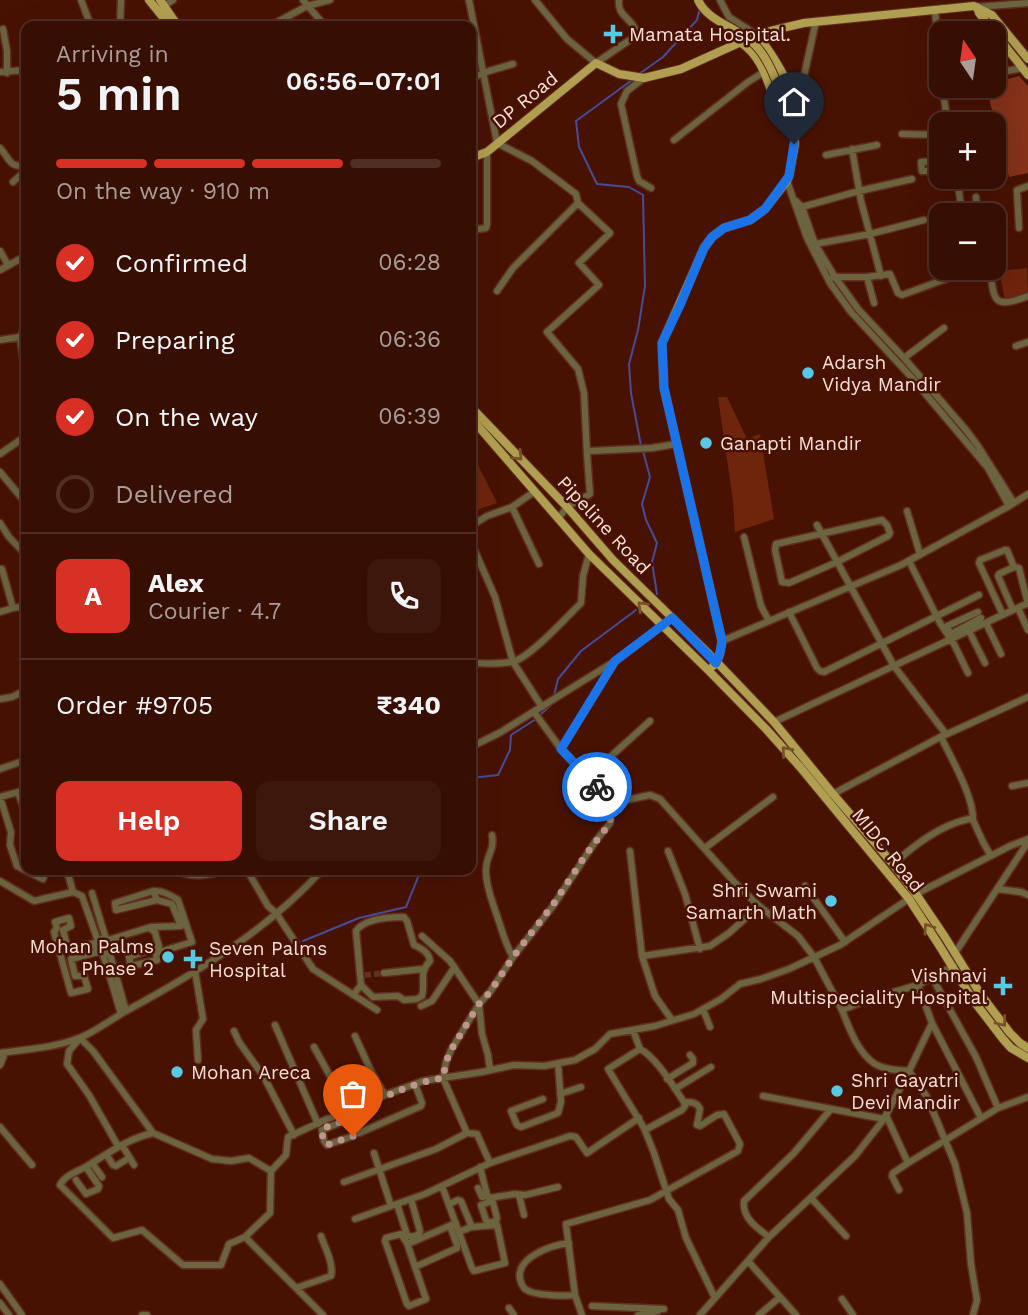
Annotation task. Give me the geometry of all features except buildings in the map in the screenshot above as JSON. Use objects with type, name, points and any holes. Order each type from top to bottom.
[{"type":"main road","points":[[149,0],[166,21]]},
{"type":"main road","points":[[698,0],[710,16],[744,36],[764,55],[792,110]]},
{"type":"main road","points":[[162,3],[175,21]]},
{"type":"main road","points":[[596,63],[619,74],[642,78],[681,69],[757,35],[816,21],[977,7],[992,15],[1028,59]]},
{"type":"main road","points":[[977,7],[1025,71]]},
{"type":"main road","points":[[709,671],[716,663],[722,641],[664,388],[662,343],[704,248],[712,237],[724,228],[750,220],[765,209],[789,176],[794,133],[788,85],[775,60],[757,35]]},
{"type":"main road","points":[[740,42],[749,48],[764,72],[786,125],[794,133]]},
{"type":"main road","name":"DP Road","points":[[476,156],[487,152],[596,63]]},
{"type":"main road","name":"Pipeline Road","points":[[476,412],[567,507],[599,546],[716,663]]},
{"type":"main road","name":"Pipeline Road","points":[[476,424],[589,554],[709,671]]},
{"type":"main road","name":"MIDC Road","points":[[716,663],[774,722],[893,863],[937,942],[1010,1032],[1028,1048]]},
{"type":"main road","name":"MIDC Road","points":[[709,671],[792,757],[913,896],[955,954],[956,965],[973,1000],[1011,1048],[1028,1059]]},
{"type":"street","points":[[81,0],[89,21]]},
{"type":"street","points":[[120,21],[121,0]]},
{"type":"street","points":[[162,3],[173,0]]},
{"type":"street","points":[[278,21],[305,3],[330,0]]},
{"type":"street","points":[[469,0],[473,21]]},
{"type":"street","points":[[535,0],[567,39],[596,63],[634,37],[636,32],[635,26],[620,12],[619,0]]},
{"type":"street","points":[[720,0],[729,18],[757,35]]},
{"type":"street","points":[[305,3],[321,21]]},
{"type":"street","points":[[977,7],[1028,3]]},
{"type":"street","points":[[935,11],[936,21]]},
{"type":"street","points":[[792,110],[816,21]]},
{"type":"street","points":[[4,29],[4,73]]},
{"type":"street","points":[[476,36],[497,143],[532,161],[576,194],[578,203],[610,233],[579,263],[599,285],[547,332],[578,369],[584,393],[590,494],[567,507],[558,519]]},
{"type":"street","points":[[476,76],[513,64]]},
{"type":"street","points":[[1006,72],[1025,71]]},
{"type":"street","points":[[674,141],[764,72]]},
{"type":"street","points":[[642,78],[627,91],[621,104],[637,176],[639,181],[651,188]]},
{"type":"street","points":[[902,134],[929,135]]},
{"type":"street","points":[[826,155],[877,145]]},
{"type":"street","points":[[0,148],[12,165],[21,167]]},
{"type":"street","points":[[852,149],[859,191],[881,275]]},
{"type":"street","points":[[476,230],[486,228],[487,224],[487,152]]},
{"type":"street","points":[[929,162],[921,162],[922,171],[929,171]]},
{"type":"street","points":[[13,182],[21,173]]},
{"type":"street","points":[[802,207],[912,179]]},
{"type":"street","points":[[787,181],[807,238],[832,278],[966,430],[1012,505]]},
{"type":"street","points":[[1019,228],[1017,190],[1028,186]]},
{"type":"street","points":[[976,197],[976,203]]},
{"type":"street","points":[[794,199],[802,207],[814,244],[851,312],[914,379],[988,468],[1012,505]]},
{"type":"street","points":[[497,291],[513,268],[578,203]]},
{"type":"street","points":[[814,244],[870,234],[924,220]]},
{"type":"street","points":[[0,251],[8,265]]},
{"type":"street","points":[[0,270],[21,259]]},
{"type":"street","points":[[832,278],[890,274],[898,293],[902,295],[943,280]]},
{"type":"street","points":[[867,277],[874,303]]},
{"type":"street","points":[[991,280],[995,299],[1002,303],[1028,296]]},
{"type":"street","points":[[904,358],[944,328]]},
{"type":"street","points":[[0,340],[20,337],[21,344]]},
{"type":"street","points":[[1016,346],[1028,342]]},
{"type":"street","points":[[0,454],[21,439]]},
{"type":"street","points":[[587,454],[590,451],[676,444]]},
{"type":"street","points":[[0,472],[21,497]]},
{"type":"street","points":[[476,523],[512,507],[534,492]]},
{"type":"street","points":[[722,641],[909,561],[1028,494]]},
{"type":"street","points":[[512,507],[539,564]]},
{"type":"street","points":[[907,511],[920,554]]},
{"type":"street","points":[[879,520],[887,525],[890,533],[837,562],[789,583],[782,582],[776,544],[822,535],[879,520]]},
{"type":"street","points":[[0,523],[21,550]]},
{"type":"street","points":[[817,524],[894,666],[946,734],[943,736],[970,799],[973,820],[991,856]]},
{"type":"street","points":[[0,542],[9,537]]},
{"type":"street","points":[[744,537],[761,606],[769,621]]},
{"type":"street","points":[[945,627],[1003,615],[1028,603],[1018,568],[1014,567],[1006,550],[980,560],[979,563],[1003,615]]},
{"type":"street","points":[[476,553],[495,597],[513,662],[543,706]]},
{"type":"street","points":[[476,663],[513,662],[522,658],[545,638],[581,603],[583,576],[589,554]]},
{"type":"street","points":[[909,561],[968,673]]},
{"type":"street","points":[[1,567],[4,589],[13,608]]},
{"type":"street","points":[[1014,567],[998,575],[1028,630]]},
{"type":"street","points":[[789,612],[817,668],[822,672],[831,670],[979,594]]},
{"type":"street","points":[[0,612],[21,607]]},
{"type":"street","points":[[476,744],[535,714],[543,706],[615,661],[672,618]]},
{"type":"street","points":[[774,722],[950,639],[981,620]]},
{"type":"street","points":[[981,620],[1001,654]]},
{"type":"street","points":[[945,627],[951,633],[957,634]]},
{"type":"street","points":[[969,629],[985,663]]},
{"type":"street","points":[[561,749],[615,661]]},
{"type":"street","points":[[0,699],[21,692]]},
{"type":"street","points":[[833,794],[943,736],[1028,697]]},
{"type":"street","points":[[467,1133],[443,1078],[451,1050],[479,1004],[610,823],[612,803],[561,749],[535,714]]},
{"type":"street","points":[[588,777],[650,721]]},
{"type":"street","points":[[0,769],[21,762]]},
{"type":"street","points":[[1012,786],[1028,783]]},
{"type":"street","points":[[21,801],[18,792],[0,797],[11,832],[10,843],[17,866],[21,868]]},
{"type":"street","points":[[612,803],[650,796],[660,799],[736,884],[798,936],[814,957],[862,1051],[874,1063],[891,1070],[909,1071]]},
{"type":"street","points":[[705,848],[773,797]]},
{"type":"street","points":[[893,863],[932,834],[964,820],[973,820]]},
{"type":"street","points":[[492,835],[492,850],[485,870],[487,885],[502,934],[513,957]]},
{"type":"street","points":[[88,1167],[65,1177],[60,1185],[113,1238],[142,1230],[183,1265],[220,1265],[229,1244],[244,1237],[270,1213],[271,1171],[286,1155],[288,1137],[415,1084],[514,1065],[544,1066],[575,1060],[595,1049],[610,1034],[694,1014],[721,999],[740,984],[780,972],[845,942],[913,896],[1028,840]]},
{"type":"street","points":[[955,954],[1028,840]]},
{"type":"street","points":[[630,851],[642,956],[655,996],[672,1020]]},
{"type":"street","points":[[668,851],[685,894],[700,949]]},
{"type":"street","points":[[68,875],[73,892]]},
{"type":"street","points":[[193,875],[211,875]]},
{"type":"street","points":[[250,875],[268,906],[313,969],[377,1010]]},
{"type":"street","points":[[0,1065],[3,1053],[37,1049],[80,1038],[195,971],[276,914],[317,875]]},
{"type":"street","points":[[0,881],[34,901],[73,892],[83,897],[97,942],[96,949],[103,952],[124,1012]]},
{"type":"street","points":[[805,886],[845,942]]},
{"type":"street","points":[[997,889],[1028,895]]},
{"type":"street","points":[[153,891],[157,900]]},
{"type":"street","points":[[92,893],[107,940],[110,946],[103,952],[71,959],[75,976],[84,976],[88,989],[71,993],[54,932],[57,928],[55,922],[69,919],[71,926],[63,929],[68,949],[101,939],[107,940],[151,927],[181,926],[172,904],[157,900],[116,910],[115,902],[153,891],[163,892],[178,900],[192,942],[160,949],[129,957],[131,967],[157,960],[156,953],[160,949]]},
{"type":"street","points":[[642,956],[700,949],[718,942],[759,906]]},
{"type":"street","points":[[353,995],[361,985],[363,975],[356,931],[358,927],[366,922],[404,917],[414,945],[429,955],[430,961],[424,969],[422,996],[404,1000],[398,996],[373,997],[361,985]]},
{"type":"street","points":[[151,927],[160,949]]},
{"type":"street","points":[[422,936],[450,961],[479,1004],[490,1070]]},
{"type":"street","points":[[842,1010],[918,985],[956,965]]},
{"type":"street","points":[[421,1006],[432,1001],[454,968]]},
{"type":"street","points":[[384,973],[424,969]]},
{"type":"street","points":[[195,971],[203,1019],[196,1030],[198,1060]]},
{"type":"street","points":[[933,977],[976,1058],[998,1108]]},
{"type":"street","points":[[918,985],[932,1023],[981,1118]]},
{"type":"street","points":[[704,1009],[710,1027]]},
{"type":"street","points":[[700,1315],[769,1237],[855,1156],[885,1117],[932,1023]]},
{"type":"street","points":[[275,1025],[318,1124]]},
{"type":"street","points":[[634,1030],[640,1049],[654,1060],[685,1106],[645,1130]]},
{"type":"street","points":[[234,1031],[264,1077],[293,1135]]},
{"type":"street","points":[[355,1036],[385,1095]]},
{"type":"street","points":[[80,1038],[93,1051],[153,1133],[212,1159],[231,1161],[249,1158],[271,1171]]},
{"type":"street","points":[[80,1038],[69,1051],[67,1064],[132,1161],[116,1167],[106,1154]]},
{"type":"street","points":[[314,1046],[348,1113],[346,1120],[322,1130],[327,1145],[421,1106],[415,1084]]},
{"type":"street","points":[[640,1049],[608,1069],[645,1130],[668,1199],[678,1210],[686,1238],[715,1298]]},
{"type":"street","points":[[667,1079],[693,1063],[690,1055]]},
{"type":"street","points":[[542,1099],[511,1111],[517,1125],[558,1113],[561,1105],[558,1063]]},
{"type":"street","points":[[675,1089],[711,1067]]},
{"type":"street","points":[[909,1071],[927,1097],[956,1164],[967,1213],[977,1300],[973,1315]]},
{"type":"street","points":[[560,1094],[581,1087]]},
{"type":"street","points":[[763,1096],[885,1117]]},
{"type":"street","points":[[899,1191],[892,1176],[895,1171],[998,1108],[1028,1097]]},
{"type":"street","points":[[582,1315],[575,1295],[566,1224],[639,1203],[666,1192],[738,1152],[740,1148],[724,1114],[699,1126],[698,1105],[684,1101]]},
{"type":"street","points":[[769,1237],[746,1216],[744,1201],[794,1153],[831,1109]]},
{"type":"street","points":[[885,1117],[908,1163]]},
{"type":"street","points":[[355,1219],[411,1199],[490,1163],[570,1136],[576,1137],[587,1153],[639,1118]]},
{"type":"street","points":[[0,1127],[32,1165]]},
{"type":"street","points":[[344,1182],[436,1149],[471,1132],[477,1134],[490,1163]]},
{"type":"street","points":[[88,1167],[99,1185],[98,1189],[86,1194],[75,1179],[88,1167],[120,1145],[153,1133]]},
{"type":"street","points":[[374,1153],[407,1235],[411,1236],[418,1235],[420,1231],[411,1199]]},
{"type":"street","points":[[88,1167],[102,1178]]},
{"type":"street","points":[[480,1167],[491,1199]]},
{"type":"street","points":[[415,1267],[457,1248],[449,1204],[442,1186]]},
{"type":"street","points":[[478,1188],[482,1197],[491,1199],[558,1187]]},
{"type":"street","points":[[519,1195],[524,1215]]},
{"type":"street","points":[[811,1198],[846,1236]]},
{"type":"street","points":[[449,1204],[461,1201],[471,1227]]},
{"type":"street","points":[[453,1225],[459,1232],[474,1270],[505,1263],[497,1225],[471,1227],[459,1232]]},
{"type":"street","points":[[407,1243],[453,1225]]},
{"type":"street","points":[[401,1234],[407,1243],[426,1299],[409,1306],[385,1241],[386,1238],[401,1234]]},
{"type":"street","points":[[296,1288],[331,1276],[333,1272],[321,1236]]},
{"type":"street","points":[[244,1237],[323,1315]]},
{"type":"street","points":[[569,1243],[530,1257],[522,1265],[520,1280],[526,1290],[575,1295]]},
{"type":"street","points":[[748,1261],[796,1315]]},
{"type":"street","points":[[0,1284],[22,1315]]},
{"type":"street","points":[[759,1315],[780,1297]]},
{"type":"street","points":[[842,1299],[853,1315]]},
{"type":"street","points":[[0,1303],[9,1315]]},
{"type":"street","points":[[593,1306],[664,1309],[638,1315]]},
{"type":"street","points":[[616,1307],[619,1315]]},
{"type":"street","points":[[509,1308],[514,1315]]},
{"type":"shaded area","points":[[1019,76],[1028,86],[1028,173],[1009,177],[1006,165],[1006,112],[993,112],[989,98],[1006,98],[1006,80]]},
{"type":"shaded area","points":[[1027,268],[1028,293],[1005,300],[1001,280],[1006,280],[1006,270]]},
{"type":"shaded area","points":[[718,397],[727,397],[747,439],[760,434],[774,519],[735,532],[733,501]]},
{"type":"shaded area","points":[[476,463],[497,503],[476,510]]},
{"type":"waterway","points":[[639,74],[663,57],[697,20],[700,8]]},
{"type":"waterway","points":[[632,80],[576,121],[579,147],[597,184],[629,187],[643,195],[645,286],[629,364],[631,393],[641,446]]},
{"type":"waterway","points":[[643,451],[650,477],[642,504],[657,543],[652,562],[657,594]]},
{"type":"waterway","points":[[554,696],[558,679],[581,651],[636,610]]},
{"type":"waterway","points":[[540,715],[551,705]]},
{"type":"waterway","points":[[476,777],[498,775],[510,750],[511,735],[536,719]]},
{"type":"waterway","points":[[303,941],[359,918],[406,907],[419,875]]},
{"type":"tunnel","points":[[365,975],[384,973]]},
{"type":"way so far","points":[[353,1136],[327,1145],[321,1132],[324,1128],[346,1120],[345,1114],[385,1095],[423,1081],[443,1078],[451,1050],[479,1004],[502,976],[610,823],[612,803],[597,787]]},
{"type":"place","name":"Mamata Hospital.","points":[[613,34]]},
{"type":"place","name":"Adarsh Vidya Mandir","points":[[808,373]]},
{"type":"place","name":"Ganapti Mandir","points":[[706,443]]},
{"type":"place","name":"Shri Swami Samarth Math","points":[[831,901]]},
{"type":"place","name":"Mohan Palms Phase 2","points":[[168,957]]},
{"type":"place","name":"Seven Palms Hospital","points":[[193,959]]},
{"type":"place","name":"Vishnavi Multispeciality Hospital","points":[[1003,986]]},
{"type":"place","name":"Mohan Areca","points":[[177,1072]]},
{"type":"place","name":"Shri Gayatri Devi Mandir","points":[[837,1091]]},
{"type":"route","points":[[597,787],[561,749],[615,661],[672,618],[716,663],[720,652],[722,641],[711,587],[664,388],[662,343],[704,248],[712,237],[724,228],[750,220],[765,209],[787,181],[794,144]]}]
